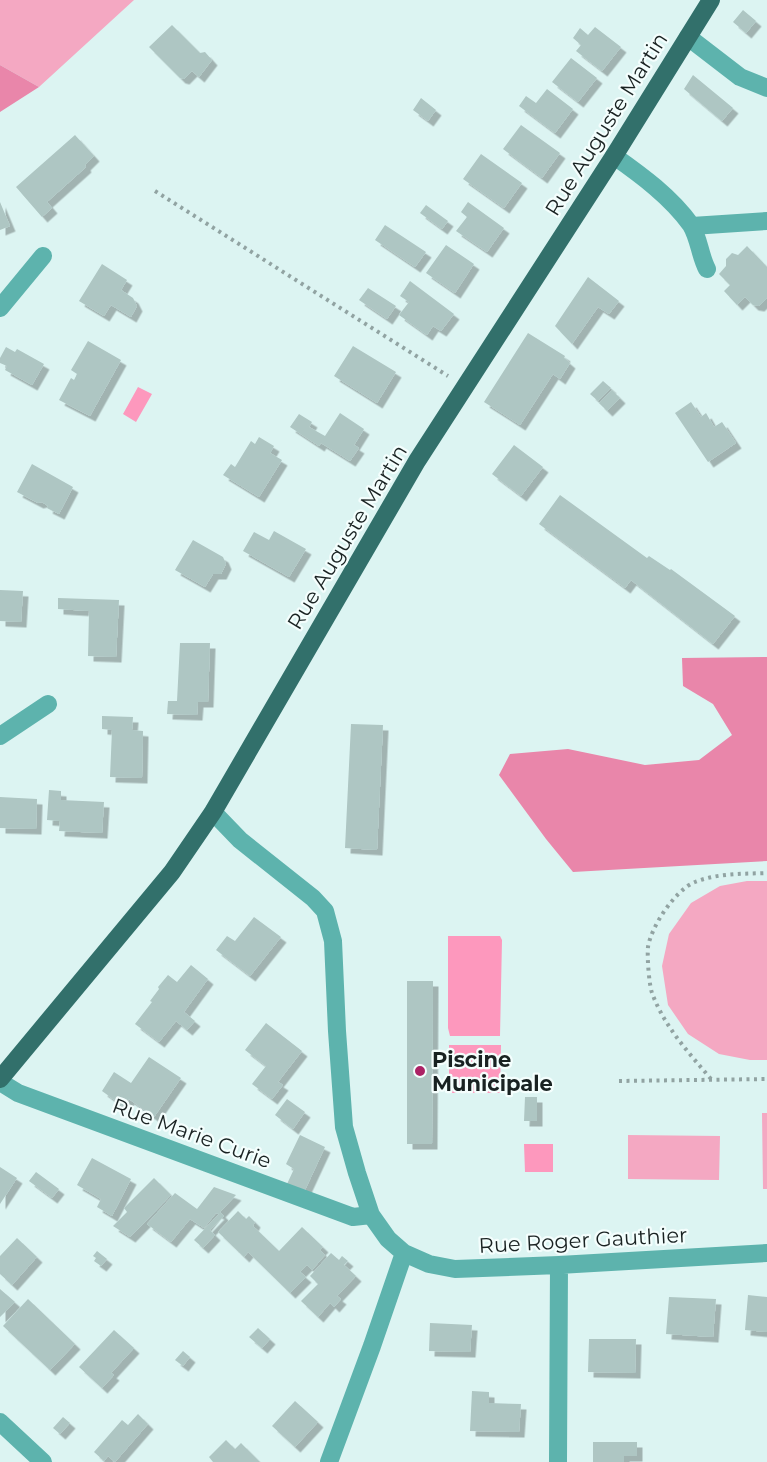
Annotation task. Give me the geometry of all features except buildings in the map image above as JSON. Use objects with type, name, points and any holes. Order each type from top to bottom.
[{"type":"main road","name":"Rue Auguste Martin","points":[[0,1080],[172,872],[213,812],[417,461],[614,156],[711,0]]},
{"type":"street","points":[[688,37],[740,77],[767,88]]},
{"type":"street","points":[[614,156],[643,177],[692,226],[707,269]]},
{"type":"street","points":[[692,226],[767,221]]},
{"type":"street","points":[[0,308],[43,256]]},
{"type":"street","points":[[0,736],[48,704]]},
{"type":"street","points":[[213,812],[240,840],[313,898],[325,911],[333,941],[344,1127],[371,1215],[388,1239],[404,1253],[329,1462]]},
{"type":"street","name":"Rue Marie Curie","points":[[0,1080],[18,1093],[353,1217],[371,1215]]},
{"type":"street","name":"Rue Roger Gauthier","points":[[404,1253],[429,1264],[455,1269],[767,1253]]},
{"type":"street","points":[[558,1462],[559,1265]]},
{"type":"street","points":[[0,1422],[43,1462]]},
{"type":"path","points":[[155,191],[465,387]]},
{"type":"path","points":[[711,1079],[668,1027],[651,991],[648,947],[659,918],[673,900],[692,883],[722,874],[767,873]]},
{"type":"path","points":[[619,1081],[767,1079]]},
{"type":"shaded area","points":[[0,0],[134,0],[39,87],[0,65]]},
{"type":"shaded area","points":[[0,65],[39,87],[0,112]]},
{"type":"shaded area","points":[[138,387],[152,394],[136,422],[123,414]]},
{"type":"shaded area","points":[[767,657],[767,861],[573,872],[499,775],[510,754],[568,749],[645,765],[699,760],[732,735],[713,704],[683,686],[682,658]]},
{"type":"shaded area","points":[[747,881],[767,881],[767,1060],[750,1060],[719,1054],[688,1034],[668,1005],[662,966],[669,934],[691,903],[720,886]]},
{"type":"shaded area","points":[[448,936],[500,936],[502,940],[500,1036],[450,1036],[448,1028]]},
{"type":"shaded area","points":[[449,1045],[501,1045],[500,1093],[449,1093]]},
{"type":"shaded area","points":[[762,1113],[767,1113],[767,1189],[763,1189]]},
{"type":"shaded area","points":[[628,1135],[720,1136],[719,1180],[628,1179]]},
{"type":"shaded area","points":[[524,1144],[553,1144],[553,1172],[525,1172]]},
{"type":"place","name":"Piscine Municipale","points":[[420,1071]]}]
